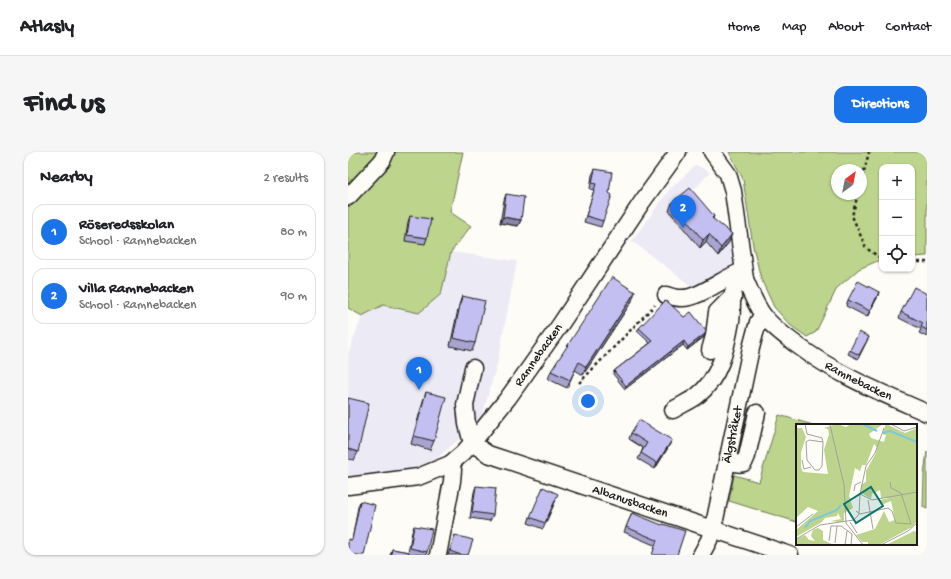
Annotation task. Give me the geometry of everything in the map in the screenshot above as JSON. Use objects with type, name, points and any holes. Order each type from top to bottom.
[{"type":"street","points":[[348,197],[382,161],[386,152]]},
{"type":"street","name":"Ramnebacken","points":[[348,486],[418,477],[450,464],[472,443],[508,398],[560,325],[642,202],[678,152]]},
{"type":"street","name":"Ramnebacken","points":[[712,152],[728,174],[733,191],[744,275],[750,291],[763,315],[783,335],[814,358],[854,380],[927,413]]},
{"type":"street","points":[[666,295],[682,298],[688,297],[697,294],[736,273],[744,275],[735,288],[731,321],[722,360],[715,376],[696,396],[673,410]]},
{"type":"street","points":[[710,350],[714,336],[717,312],[725,303],[733,298]]},
{"type":"street","name":"Älgstråket","points":[[701,555],[713,529],[758,322],[763,315]]},
{"type":"street","points":[[472,443],[467,424],[465,405],[473,368]]},
{"type":"street","points":[[727,460],[736,464],[744,463],[747,456],[756,413]]},
{"type":"street","name":"Albanusbacken","points":[[472,443],[488,454],[790,555]]},
{"type":"street","points":[[438,555],[452,481],[453,470],[450,464]]},
{"type":"path","points":[[866,164],[869,152]]},
{"type":"path","points":[[856,200],[852,216],[866,248],[879,257]]},
{"type":"path","points":[[915,262],[927,262]]},
{"type":"path","points":[[579,383],[666,295]]},
{"type":"shaded area","points":[[696,165],[710,172],[691,193],[717,224],[733,233],[734,264],[694,288],[632,241],[669,190]]},
{"type":"shaded area","points":[[451,252],[517,261],[498,360],[481,420],[434,461],[387,475],[348,477],[348,354],[362,316],[383,304],[419,313],[441,294]]},
{"type":"green space","points":[[348,152],[463,152],[450,212],[471,226],[451,252],[441,294],[419,313],[383,305],[362,316],[348,308]]},
{"type":"green space","points":[[729,152],[927,152],[927,256],[915,257],[915,164],[879,164],[879,260],[859,269],[837,288],[816,332],[807,337],[790,325],[774,307],[761,279],[753,246],[743,179]]},
{"type":"green space","points":[[779,415],[810,424],[796,424],[796,522],[729,501],[734,475],[759,482]]},
{"type":"green space","points":[[927,451],[927,509],[923,507],[924,475]]},
{"type":"building","points":[[595,169],[612,172],[609,193],[612,195],[603,221],[586,216],[596,184],[592,183]]},
{"type":"building","points":[[690,188],[714,216],[712,218],[732,234],[721,248],[709,234],[703,240],[672,203]]},
{"type":"building","points":[[506,194],[524,197],[521,220],[503,217]]},
{"type":"building","points":[[410,216],[431,219],[427,238],[407,235]]},
{"type":"building","points":[[612,277],[635,292],[586,367],[579,362],[570,380],[551,371]]},
{"type":"building","points":[[858,281],[879,292],[870,311],[848,300]]},
{"type":"building","points":[[914,287],[927,294],[927,330],[921,327],[923,323],[901,312]]},
{"type":"building","points":[[462,296],[485,301],[475,343],[453,338]]},
{"type":"building","points":[[665,301],[684,317],[691,312],[706,331],[705,334],[688,347],[684,341],[626,386],[614,371],[653,341],[639,328]]},
{"type":"building","points":[[859,332],[869,337],[859,355],[850,350]]},
{"type":"building","points":[[426,392],[446,397],[434,441],[414,436]]},
{"type":"building","points":[[348,398],[369,403],[358,452],[348,449]]},
{"type":"building","points":[[639,420],[672,440],[657,463],[641,453],[647,443],[631,433]]},
{"type":"building","points":[[476,486],[496,488],[493,515],[472,512]]},
{"type":"building","points":[[543,487],[558,494],[545,523],[530,517]]},
{"type":"building","points":[[360,501],[375,505],[364,555],[348,555],[348,539],[352,540]]},
{"type":"building","points":[[632,513],[662,525],[663,524],[685,531],[677,555],[652,555],[657,540],[626,527]]},
{"type":"building","points":[[414,526],[432,529],[427,552],[410,548]]},
{"type":"building","points":[[455,535],[473,540],[468,555],[461,555],[450,551]]},
{"type":"building","points":[[392,549],[409,552],[408,555],[391,555]]},
{"type":"place","name":"Villa Ramnebacken","points":[[683,228]]},
{"type":"place","name":"Röseredsskolan","points":[[419,390]]}]
